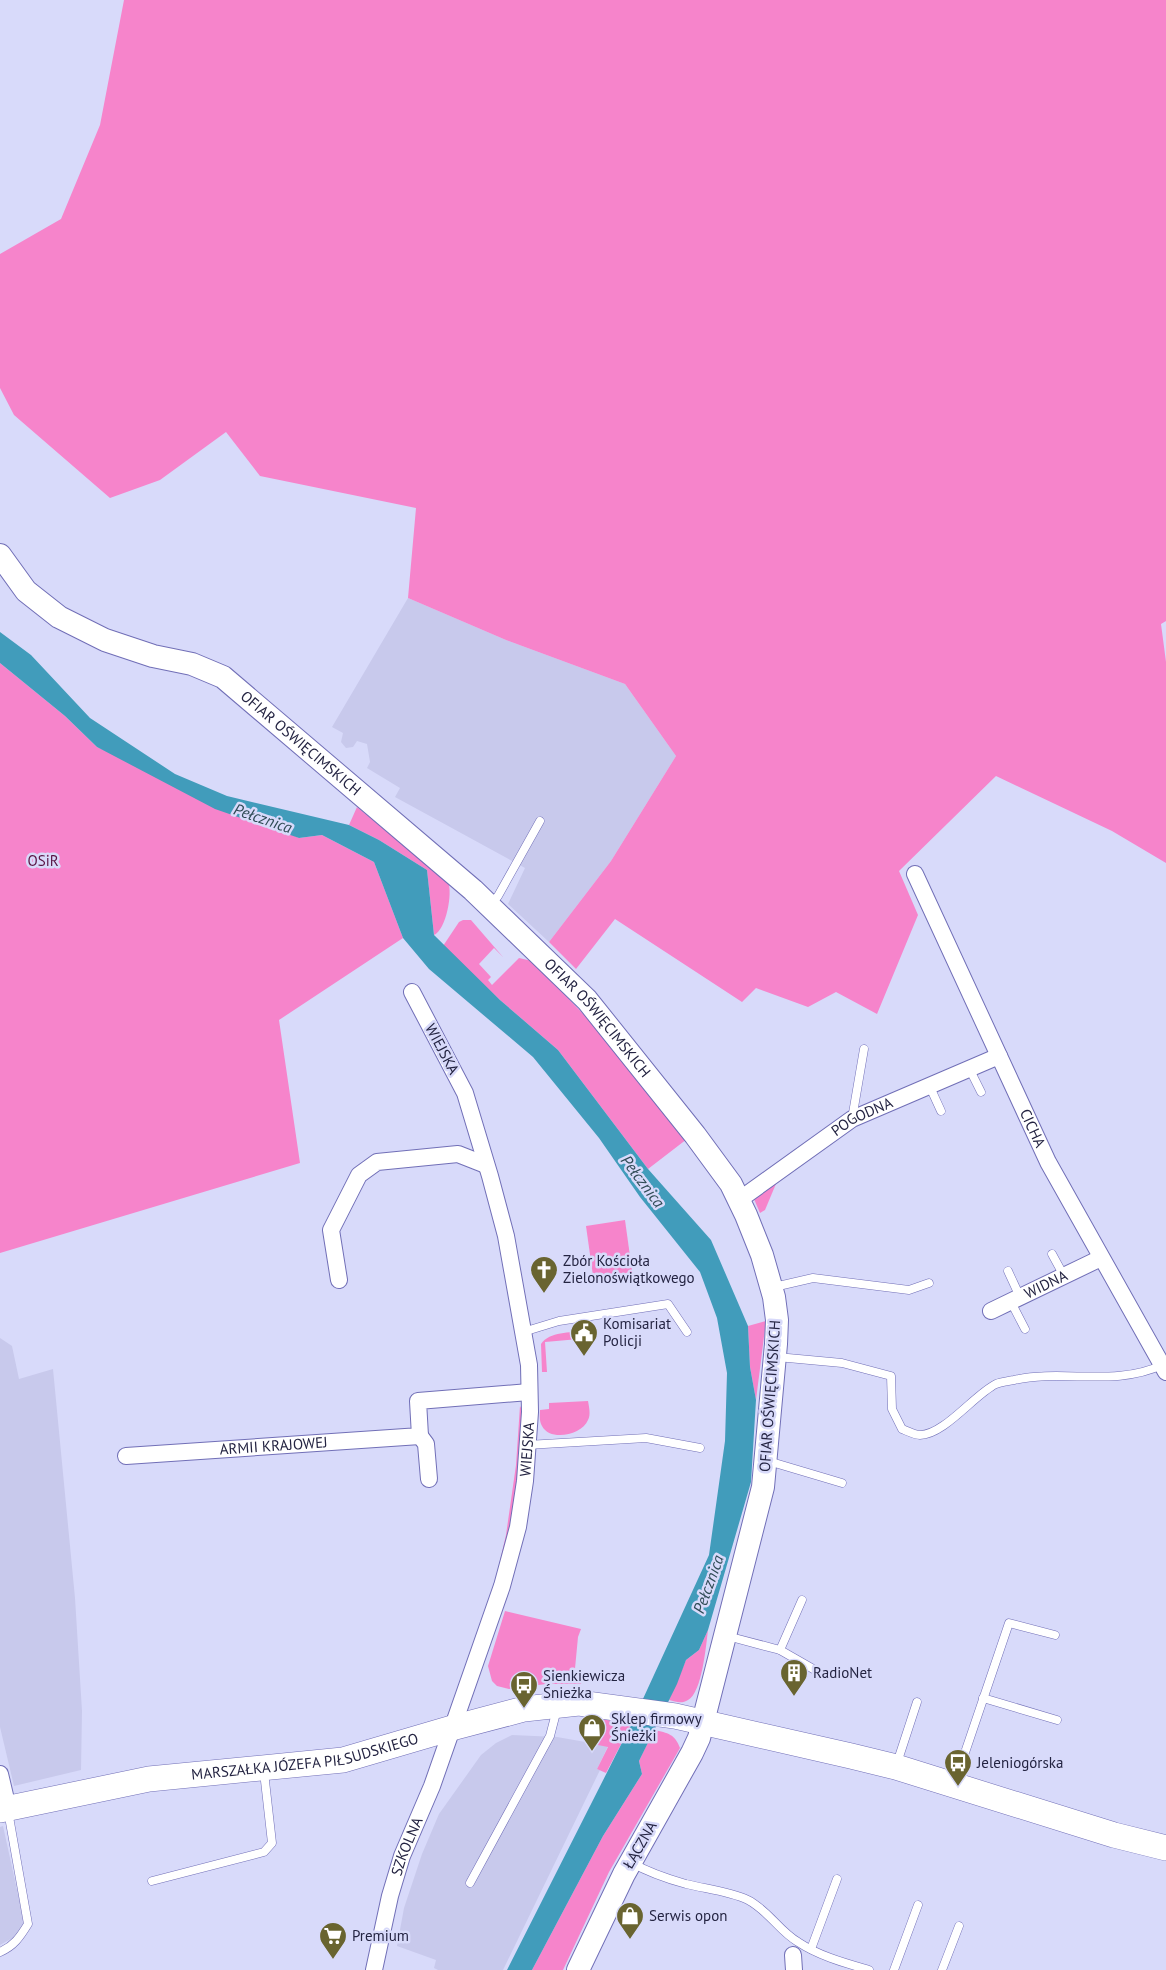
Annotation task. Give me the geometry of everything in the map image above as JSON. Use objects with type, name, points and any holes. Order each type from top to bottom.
[{"type":"main road","name":"MARSZAŁKA JÓZEFA PIŁSUDSKIEGO","points":[[4,1809],[149,1778],[343,1760],[452,1728],[524,1710],[579,1702],[703,1722]]},
{"type":"main road","points":[[703,1722],[896,1767],[1114,1835],[1166,1848]]},
{"type":"street","name":"OFIAR OŚWIĘCIMSKICH","points":[[0,555],[26,591],[59,617],[105,640],[153,656],[192,664],[223,677],[444,864],[587,1000],[695,1135],[731,1184],[762,1255],[772,1287],[777,1320],[762,1487],[703,1722]]},
{"type":"street","name":"CICHA","points":[[915,874],[1048,1162],[1164,1368]]},
{"type":"street","name":"WIEJSKA","points":[[412,992],[465,1093],[506,1236],[529,1365],[528,1445],[518,1527],[502,1586],[452,1728]]},
{"type":"street","name":"POGODNA","points":[[739,1200],[852,1119],[999,1056]]},
{"type":"street","points":[[339,1280],[331,1230],[359,1175],[378,1162],[458,1154],[486,1165]]},
{"type":"street","name":"WIDNA","points":[[991,1312],[1101,1258]]},
{"type":"street","points":[[429,1479],[426,1444],[420,1436],[418,1401],[529,1392]]},
{"type":"street","name":"ARMII KRAJOWEJ","points":[[126,1456],[420,1436]]},
{"type":"street","name":"ŁĄCZNA","points":[[578,1970],[630,1862],[692,1753],[703,1722]]},
{"type":"street","name":"SZKOLNA","points":[[374,1970],[390,1896],[402,1856],[428,1796],[452,1728]]},
{"type":"street","points":[[0,1774],[4,1809]]},
{"type":"lane","points":[[490,906],[498,896],[540,821]]},
{"type":"lane","points":[[852,1119],[864,1049]]},
{"type":"lane","points":[[970,1070],[980,1092]]},
{"type":"lane","points":[[930,1087],[941,1111]]},
{"type":"lane","points":[[1052,1254],[1064,1276]]},
{"type":"lane","points":[[1008,1272],[1025,1329]]},
{"type":"lane","points":[[772,1287],[813,1278],[909,1290],[929,1283]]},
{"type":"lane","points":[[523,1332],[559,1321],[668,1304],[687,1332]]},
{"type":"lane","points":[[775,1356],[842,1363],[891,1376],[892,1409],[902,1429],[920,1435],[933,1432],[996,1384],[1033,1376],[1118,1376],[1164,1368]]},
{"type":"lane","points":[[528,1445],[646,1438],[700,1448]]},
{"type":"lane","points":[[765,1460],[842,1483]]},
{"type":"lane","points":[[780,1650],[802,1600]]},
{"type":"lane","points":[[954,1786],[982,1698],[1009,1623],[1055,1635]]},
{"type":"lane","points":[[725,1636],[780,1650],[822,1674]]},
{"type":"lane","points":[[982,1698],[1057,1720]]},
{"type":"lane","points":[[896,1767],[917,1702]]},
{"type":"lane","points":[[470,1883],[550,1736],[558,1705]]},
{"type":"lane","points":[[152,1881],[264,1852],[272,1843],[264,1768]]},
{"type":"lane","points":[[0,1952],[18,1941],[28,1924],[4,1809]]},
{"type":"lane","points":[[630,1862],[683,1883],[727,1893],[747,1900],[772,1918],[783,1931],[797,1942],[832,1959],[869,1970]]},
{"type":"lane","points":[[811,1949],[837,1879]]},
{"type":"lane","points":[[894,1970],[918,1905]]},
{"type":"lane","points":[[942,1970],[959,1926]]},
{"type":"shaded area","points":[[408,598],[506,640],[625,684],[676,756],[611,861],[549,942],[508,904],[525,868],[395,797],[400,788],[367,768],[370,762],[367,744],[357,741],[353,747],[346,748],[341,742],[343,733],[332,727]]},
{"type":"shaded area","points":[[0,1338],[12,1346],[19,1379],[53,1369],[75,1598],[82,1711],[81,1770],[14,1786],[0,1727]]},
{"type":"shaded area","points":[[512,1735],[557,1737],[608,1746],[597,1769],[600,1770],[503,1970],[438,1970],[434,1968],[436,1960],[397,1946],[404,1908],[422,1854],[439,1814],[481,1755],[496,1743]]},
{"type":"shaded area","points":[[3,1826],[24,1922],[16,1936],[0,1945],[0,1827]]},
{"type":"green space","points":[[124,0],[1166,0],[1166,621],[1161,624],[1166,662],[1166,863],[1112,831],[996,776],[899,871],[918,915],[877,1014],[836,992],[808,1007],[756,988],[742,1002],[615,919],[576,969],[549,942],[611,861],[676,756],[625,684],[506,640],[408,598],[416,508],[260,476],[226,432],[160,480],[110,498],[14,415],[0,388],[0,254],[61,219],[100,125]]},
{"type":"green space","name":"OSiR","points":[[0,663],[65,716],[97,747],[299,838],[322,835],[374,862],[403,938],[279,1020],[300,1163],[0,1253]]},
{"type":"green space","points":[[357,807],[448,882],[450,894],[445,919],[438,932],[434,935],[427,870],[379,840],[349,825]]},
{"type":"green space","points":[[471,920],[503,957],[494,948],[479,964],[491,977],[488,980],[492,985],[519,958],[532,961],[591,1022],[687,1139],[648,1169],[558,1050],[500,1000],[443,946],[459,922]]},
{"type":"green space","points":[[778,1179],[765,1210],[760,1213],[754,1199]]},
{"type":"green space","points":[[625,1220],[633,1278],[594,1283],[586,1226]]},
{"type":"green space","points":[[766,1321],[756,1400],[750,1367],[748,1326]]},
{"type":"green space","points":[[584,1331],[590,1335],[590,1338],[545,1342],[547,1372],[542,1372],[541,1344],[545,1340],[561,1333]]},
{"type":"green space","points":[[588,1401],[589,1418],[579,1430],[566,1435],[558,1435],[546,1431],[542,1426],[540,1410],[549,1409],[549,1403]]},
{"type":"green space","points":[[520,1406],[523,1412],[513,1527],[496,1578],[506,1535],[516,1465]]},
{"type":"green space","points":[[505,1611],[581,1629],[578,1637],[574,1679],[582,1680],[581,1684],[546,1684],[509,1689],[497,1686],[492,1681],[488,1666]]},
{"type":"green space","points":[[708,1630],[700,1679],[693,1696],[683,1702],[669,1700],[686,1660],[699,1650]]},
{"type":"green space","points":[[602,1719],[631,1725],[606,1773],[597,1769],[608,1747],[598,1745]]},
{"type":"green space","points":[[654,1730],[673,1737],[680,1748],[609,1872],[563,1970],[532,1970],[603,1836],[642,1774],[639,1761]]},
{"type":"water","name":"Pełcznica","points":[[0,632],[31,655],[90,718],[175,774],[227,796],[349,825],[379,840],[427,870],[434,935],[500,1000],[558,1050],[648,1169],[711,1240],[748,1326],[750,1367],[756,1400],[751,1482],[708,1630],[699,1650],[686,1660],[677,1684],[639,1761],[642,1774],[603,1836],[532,1970],[507,1970],[631,1725],[709,1555],[725,1441],[727,1373],[717,1318],[700,1272],[640,1197],[599,1138],[533,1057],[429,969],[403,938],[374,862],[322,835],[299,838],[215,809],[97,747],[65,716],[0,663]]},
{"type":"place","name":"Zbór Kościoła Zielonoświątkowego","points":[[544,1294]]},
{"type":"place","name":"Komisariat Policji","points":[[584,1357]]},
{"type":"place","name":"RadioNet","points":[[794,1697]]},
{"type":"place","name":"Sienkiewicza Śnieżka","points":[[524,1709]]},
{"type":"place","name":"Sklep firmowy Śnieżki","points":[[592,1752]]},
{"type":"place","name":"Jeleniogórska","points":[[958,1787]]},
{"type":"place","name":"Serwis opon","points":[[630,1940]]},
{"type":"place","name":"Premium","points":[[333,1960]]}]
